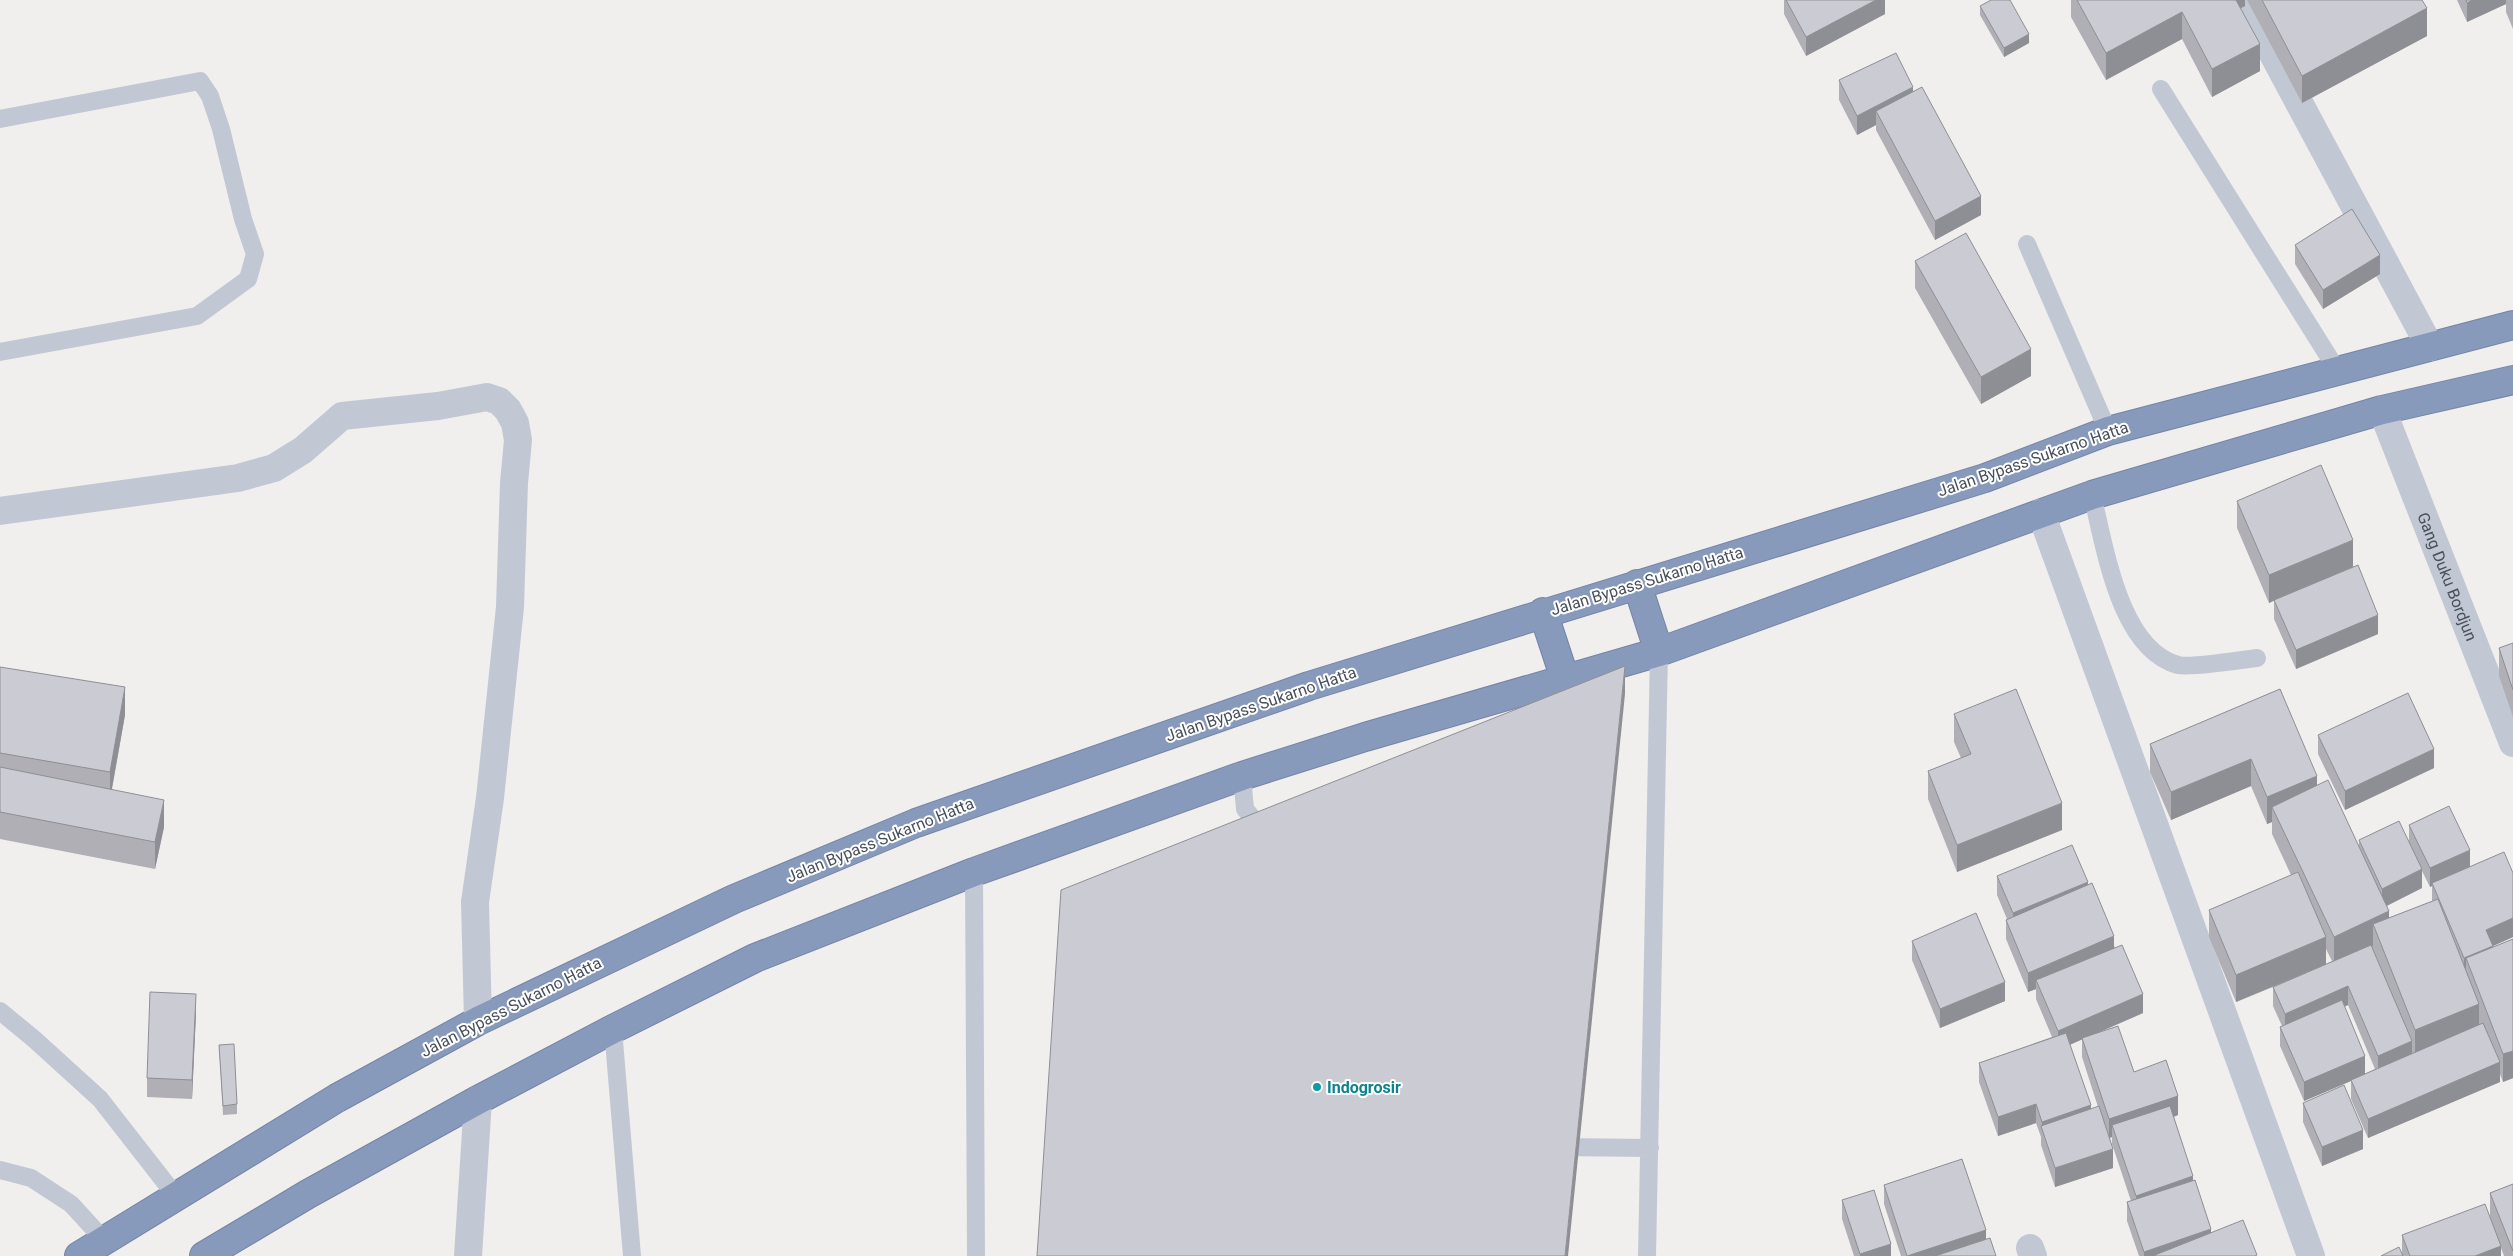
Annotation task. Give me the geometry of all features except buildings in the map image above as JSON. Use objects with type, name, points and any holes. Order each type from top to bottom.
[{"type":"highway","name":"Jalan Bypass Sukarno Hatta","points":[[79,1256],[175,1195],[337,1098],[478,1021],[734,899],[916,823],[1308,686],[1543,612],[1985,478],[2108,431],[2513,325]]},
{"type":"highway","points":[[204,1256],[308,1194],[478,1100],[613,1029],[755,958],[974,872],[1242,776],[1365,737],[1659,652],[2092,495],[2382,410],[2513,380]]},
{"type":"highway","points":[[1637,584],[1659,652]]},
{"type":"highway","points":[[1543,612],[1565,679]]},
{"type":"street","points":[[2244,0],[2430,347]]},
{"type":"street","points":[[0,511],[238,478],[274,468],[291,458],[342,416],[438,406],[487,397],[499,402],[508,410],[515,422],[518,440],[514,483],[510,607],[490,798],[475,902],[478,1021]]},
{"type":"street","name":"Gang Duku Bordjun","points":[[2382,410],[2513,743]]},
{"type":"street","points":[[2042,513],[2312,1256]]},
{"type":"street","points":[[468,1256],[478,1100]]},
{"type":"lane","points":[[0,119],[200,80],[210,96],[222,129],[243,219],[255,254],[248,280],[197,316],[0,352]]},
{"type":"lane","points":[[2161,89],[2337,370]]},
{"type":"lane","points":[[2027,244],[2108,431]]},
{"type":"lane","points":[[2092,495],[2113,580],[2134,629],[2155,654],[2179,666],[2258,658]]},
{"type":"lane","points":[[1647,1256],[1659,652]]},
{"type":"lane","points":[[1242,776],[1245,809],[1244,838]]},
{"type":"lane","points":[[1245,809],[1273,843]]},
{"type":"lane","points":[[974,872],[976,1256]]},
{"type":"lane","points":[[0,1011],[34,1038],[100,1099],[175,1195]]},
{"type":"lane","points":[[613,1029],[632,1256]]},
{"type":"lane","points":[[1538,1146],[1557,1139],[1650,1148]]},
{"type":"lane","points":[[0,1170],[31,1178],[71,1204],[103,1240]]},
{"type":"place","name":"Indogrosir","points":[[1317,1087]]}]
